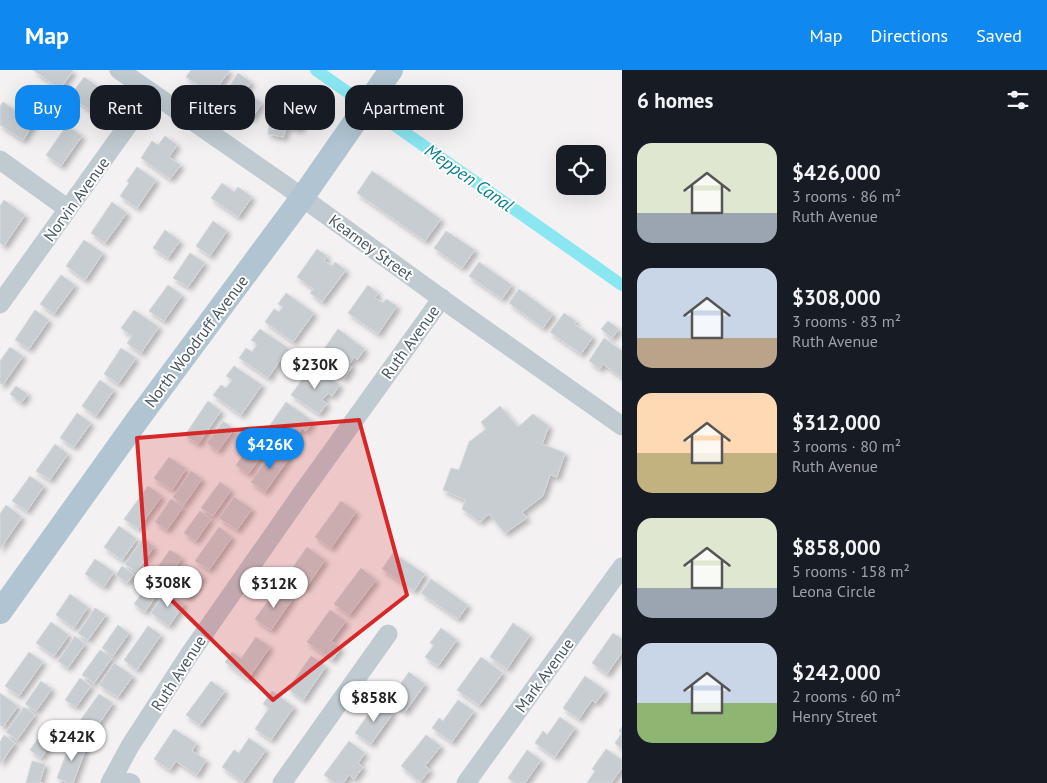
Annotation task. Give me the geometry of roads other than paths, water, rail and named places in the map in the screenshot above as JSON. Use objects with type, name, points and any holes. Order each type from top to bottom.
[{"type":"main road","name":"North Woodruff Avenue","points":[[0,612],[138,418],[302,198],[391,70]]},
{"type":"street","name":"Kearney Street","points":[[119,70],[141,85]]},
{"type":"street","name":"Kearney Street","points":[[161,99],[283,183],[622,426]]},
{"type":"street","name":"Norvin Avenue","points":[[0,304],[125,130]]},
{"type":"street","points":[[0,160],[68,209]]},
{"type":"street","name":"Ruth Avenue","points":[[111,781],[130,746],[189,655],[442,298]]},
{"type":"street","name":"Mark Avenue","points":[[466,783],[622,567]]},
{"type":"street","points":[[282,783],[388,634]]},
{"type":"street","points":[[111,781],[131,783]]},
{"type":"waterway","name":"Meppen Canal","points":[[316,70],[622,285]]}]
